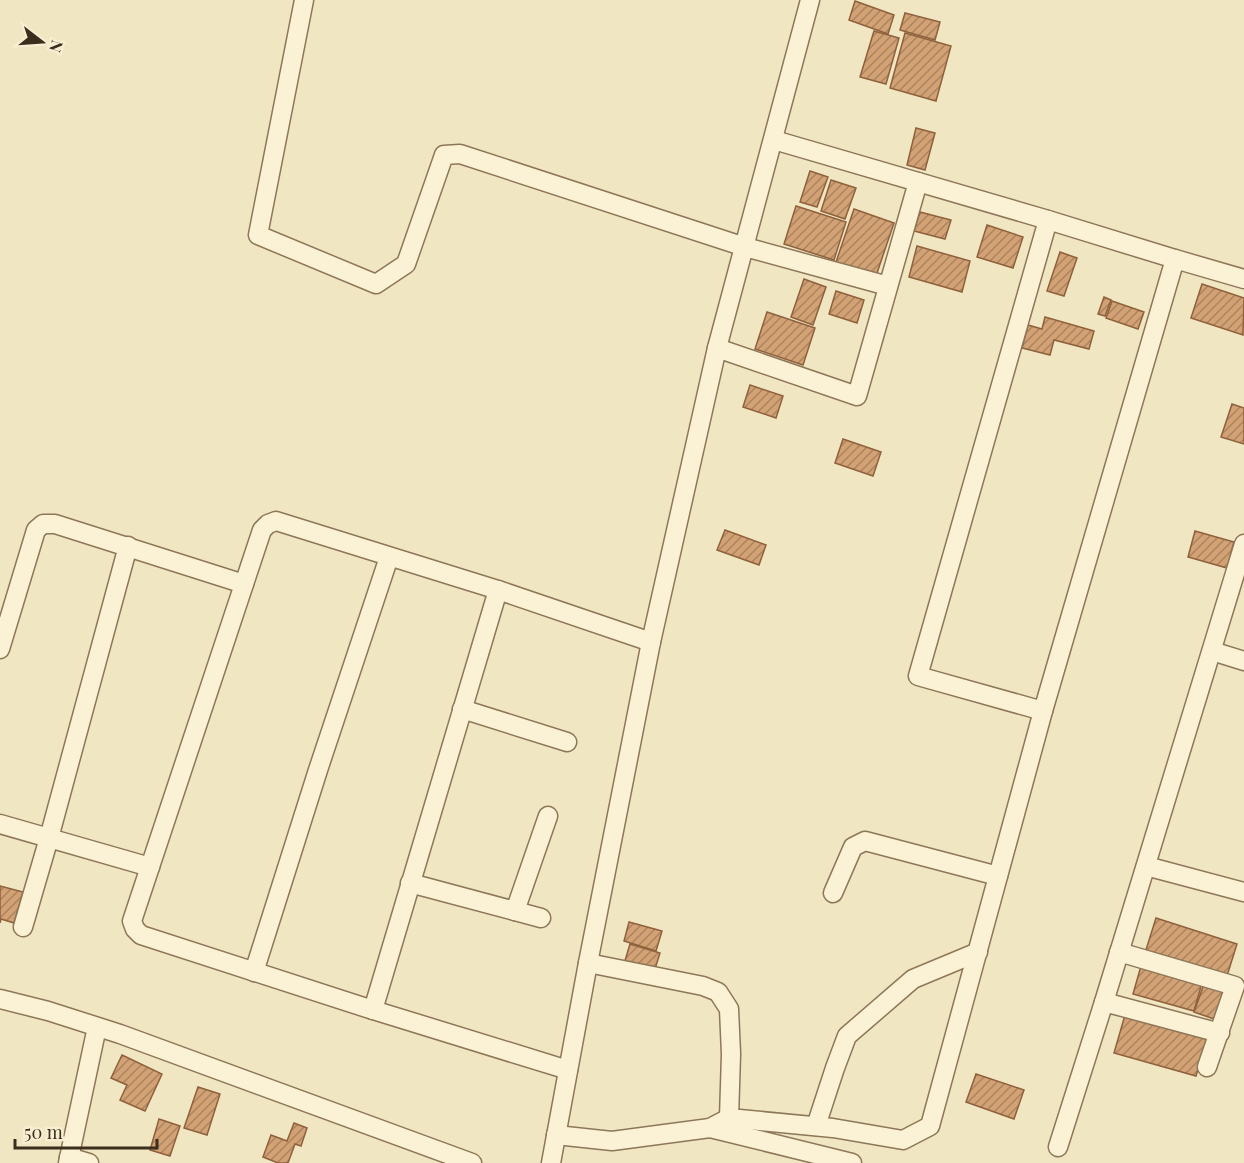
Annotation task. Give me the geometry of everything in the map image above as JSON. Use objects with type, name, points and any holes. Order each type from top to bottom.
[{"type":"street","points":[[304,0],[258,235],[376,284],[406,264],[444,155],[460,154],[745,247],[888,286]]},
{"type":"street","points":[[551,1163],[651,642],[717,348],[810,0]]},
{"type":"street","points":[[774,140],[1244,279]]},
{"type":"street","points":[[717,348],[857,396],[918,182]]},
{"type":"street","points":[[1043,711],[918,676],[1048,220]]},
{"type":"street","points":[[556,1135],[612,1141],[710,1128],[729,1118],[833,1128],[903,1140],[930,1126],[1043,711],[1174,259]]},
{"type":"street","points":[[568,1070],[141,935],[135,929],[132,921],[262,530],[268,524],[276,521],[498,590],[651,642]]},
{"type":"street","points":[[0,649],[36,530],[43,524],[55,524],[244,584]]},
{"type":"street","points":[[1058,1147],[1244,544]]},
{"type":"street","points":[[23,927],[128,546]]},
{"type":"street","points":[[254,972],[389,556]]},
{"type":"street","points":[[373,1010],[498,590]]},
{"type":"street","points":[[1212,651],[1244,661]]},
{"type":"street","points":[[462,709],[567,742]]},
{"type":"street","points":[[515,911],[548,816]]},
{"type":"street","points":[[0,825],[150,867]]},
{"type":"street","points":[[833,893],[853,847],[865,841],[998,876]]},
{"type":"street","points":[[1146,866],[1244,892]]},
{"type":"street","points":[[410,883],[541,918]]},
{"type":"street","points":[[816,1126],[848,1036],[913,979],[978,952]]},
{"type":"street","points":[[1119,952],[1235,986],[1208,1067]]},
{"type":"street","points":[[588,963],[703,986],[718,992],[729,1009],[731,1054],[729,1118]]},
{"type":"street","points":[[0,999],[97,1027],[472,1163]]},
{"type":"street","points":[[1104,1002],[1220,1033]]},
{"type":"street","points":[[89,1163],[69,1160],[97,1027]]},
{"type":"street","points":[[710,1128],[852,1163]]},
{"type":"building","points":[[855,1],[894,15],[888,34],[849,20]]},
{"type":"building","points":[[905,13],[940,22],[935,40],[900,30]]},
{"type":"building","points":[[874,31],[899,38],[886,84],[860,77]]},
{"type":"building","points":[[905,33],[951,46],[936,101],[890,88]]},
{"type":"building","points":[[916,128],[935,133],[925,170],[907,165]]},
{"type":"building","points":[[810,171],[828,177],[817,207],[800,202]]},
{"type":"building","points":[[831,180],[856,188],[845,219],[821,211]]},
{"type":"building","points":[[796,206],[846,222],[834,260],[784,244]]},
{"type":"building","points":[[854,209],[894,223],[876,276],[836,262]]},
{"type":"building","points":[[920,212],[951,220],[945,239],[914,231]]},
{"type":"building","points":[[987,225],[1023,237],[1013,268],[977,257]]},
{"type":"building","points":[[917,246],[970,261],[962,292],[909,277]]},
{"type":"building","points":[[1060,252],[1077,258],[1064,296],[1047,291]]},
{"type":"building","points":[[804,279],[826,287],[813,325],[791,317]]},
{"type":"building","points":[[1202,284],[1244,298],[1243,335],[1191,318]]},
{"type":"building","points":[[836,291],[864,300],[857,323],[829,314]]},
{"type":"building","points":[[1104,297],[1111,300],[1105,316],[1098,314]]},
{"type":"building","points":[[1112,301],[1144,312],[1138,329],[1106,318]]},
{"type":"building","points":[[767,312],[815,328],[803,365],[755,349]]},
{"type":"building","points":[[1045,317],[1094,331],[1089,349],[1054,340],[1050,355],[1022,348],[1028,325],[1042,329]]},
{"type":"building","points":[[750,385],[783,396],[776,418],[743,407]]},
{"type":"building","points":[[1232,404],[1244,408],[1244,444],[1221,437]]},
{"type":"building","points":[[843,439],[881,452],[873,476],[835,463]]},
{"type":"building","points":[[725,530],[766,545],[759,565],[717,550]]},
{"type":"building","points":[[1195,531],[1234,542],[1227,568],[1188,557]]},
{"type":"building","points":[[0,886],[23,892],[14,923],[1,919],[0,923]]},
{"type":"building","points":[[1156,918],[1237,944],[1226,979],[1145,953]]},
{"type":"building","points":[[629,922],[662,931],[656,951],[624,941]]},
{"type":"building","points":[[630,944],[660,953],[654,972],[624,964]]},
{"type":"building","points":[[1141,966],[1202,983],[1194,1011],[1133,994]]},
{"type":"building","points":[[1204,984],[1224,991],[1214,1019],[1194,1012]]},
{"type":"building","points":[[1125,1015],[1207,1039],[1196,1076],[1114,1053]]},
{"type":"building","points":[[122,1055],[162,1074],[145,1111],[120,1100],[127,1085],[111,1078]]},
{"type":"building","points":[[976,1074],[1024,1090],[1014,1119],[966,1102]]},
{"type":"building","points":[[198,1087],[220,1094],[207,1135],[184,1128]]},
{"type":"building","points":[[159,1119],[180,1126],[170,1156],[150,1150]]},
{"type":"building","points":[[294,1123],[307,1128],[301,1146],[295,1144],[288,1163],[278,1163],[263,1157],[271,1135],[287,1141]]}]
